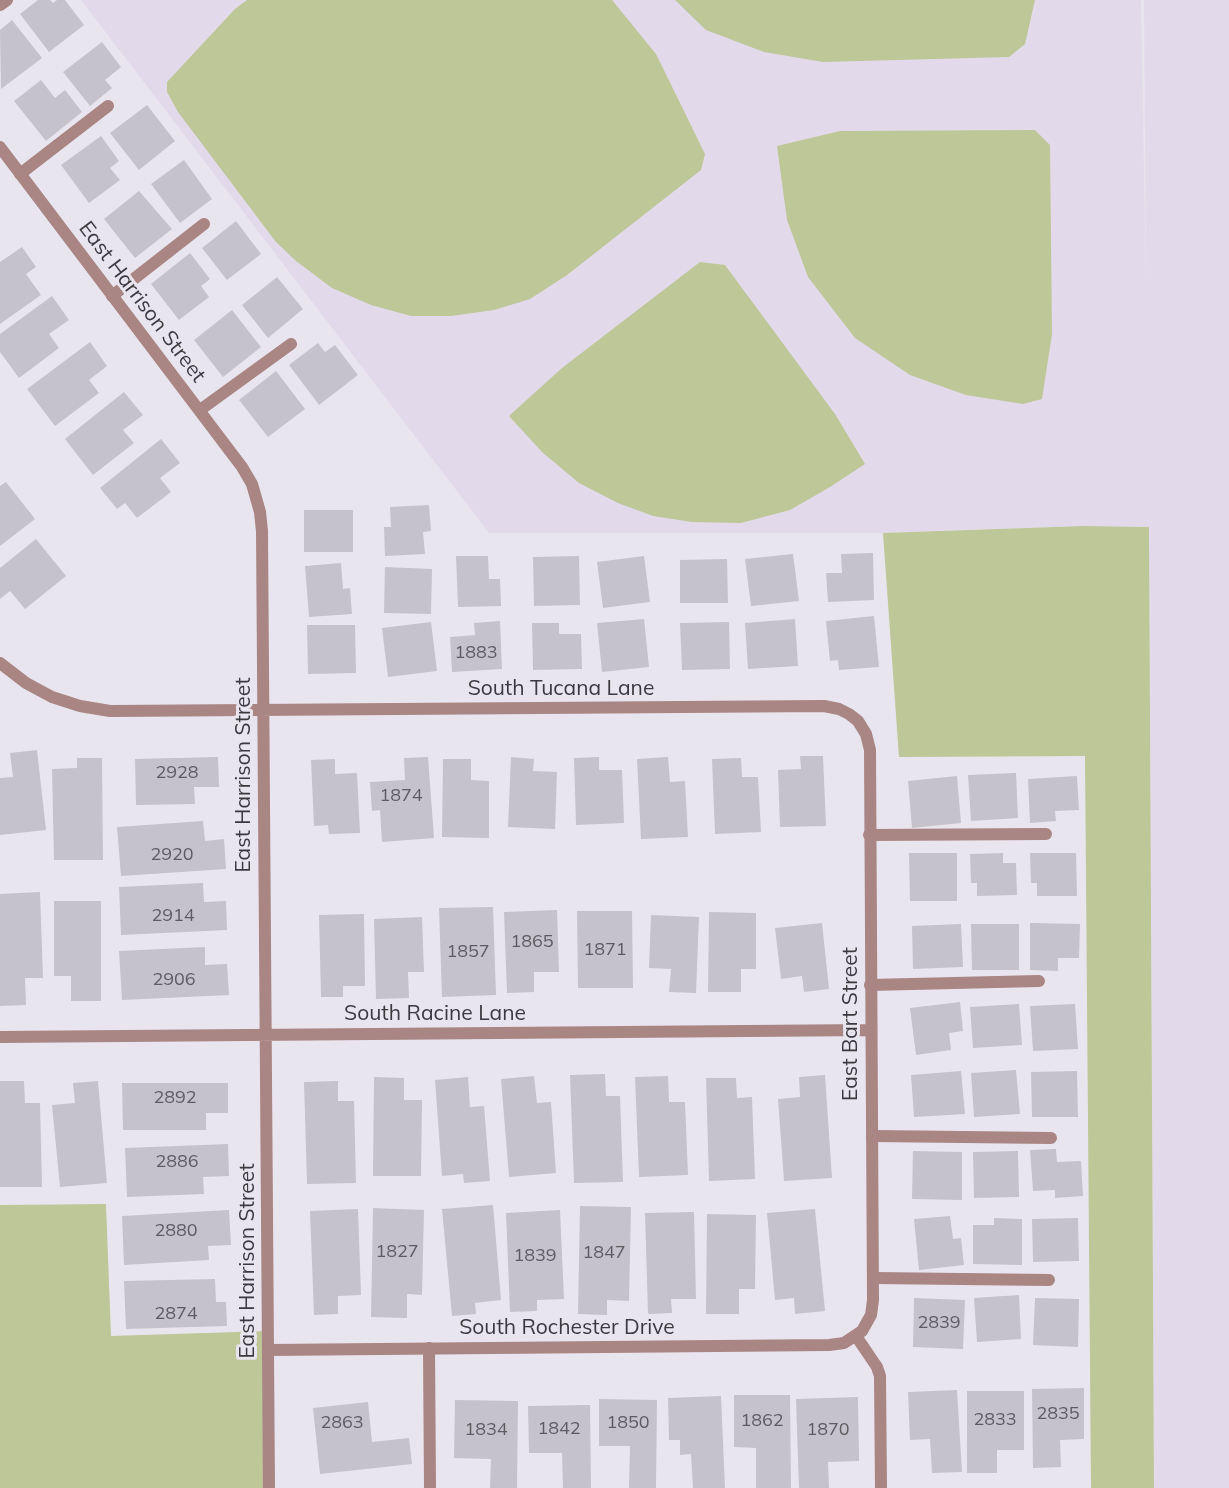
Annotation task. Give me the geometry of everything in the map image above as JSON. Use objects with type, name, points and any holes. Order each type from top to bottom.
[{"type":"street","points":[[0,5],[7,0]]},
{"type":"street","points":[[21,174],[108,106]]},
{"type":"street","name":"East Harrison Street","points":[[0,147],[242,467],[255,493],[260,512],[269,1488]]},
{"type":"street","points":[[112,296],[204,224]]},
{"type":"street","points":[[200,410],[291,344]]},
{"type":"street","name":"South Tucana Lane","points":[[0,663],[20,679],[45,694],[88,708],[125,711],[824,706],[843,710],[855,718]]},
{"type":"street","name":"East Bart Street","points":[[855,718],[864,731],[870,750],[873,1278],[872,1308],[869,1318],[859,1333]]},
{"type":"street","points":[[869,835],[1046,834]]},
{"type":"street","points":[[870,985],[1039,981]]},
{"type":"street","name":"South Racine Lane","points":[[0,1037],[871,1030]]},
{"type":"street","points":[[872,1136],[1051,1138]]},
{"type":"street","points":[[873,1278],[1049,1281]]},
{"type":"street","points":[[859,1333],[880,1376],[881,1488]]},
{"type":"street","name":"South Rochester Drive","points":[[268,1350],[828,1346],[844,1343],[859,1333]]},
{"type":"street","points":[[429,1348],[430,1488]]},
{"type":"shaded area","points":[[81,0],[1141,0],[1146,284],[1144,0],[1229,0],[1229,1488],[1154,1488],[1149,527],[1084,526],[883,533],[489,533]]},
{"type":"green space","points":[[247,0],[612,0],[656,54],[705,154],[701,170],[567,275],[530,299],[494,310],[451,316],[411,316],[371,305],[332,288],[296,261],[276,242],[178,112],[167,92],[167,82],[235,9]]},
{"type":"green space","points":[[675,0],[1035,0],[1025,44],[1009,57],[823,62],[764,52],[706,30]]},
{"type":"green space","points":[[1035,130],[1050,145],[1052,334],[1042,399],[1023,404],[966,395],[910,375],[855,338],[808,277],[787,220],[777,146],[840,131]]},
{"type":"green space","points":[[700,262],[725,265],[835,414],[865,464],[790,510],[741,523],[692,522],[653,516],[618,503],[579,483],[542,452],[509,416],[562,368]]},
{"type":"green space","points":[[1084,526],[1149,527],[1154,1488],[1091,1488],[1085,756],[899,757],[883,533]]},
{"type":"green space","points":[[106,1204],[111,1336],[268,1331],[269,1488],[0,1488],[0,1205]]},
{"type":"building","points":[[38,0],[50,0],[53,3],[57,0],[65,0],[84,25],[49,52],[20,14]]},
{"type":"building","points":[[12,20],[42,58],[1,89],[0,30]]},
{"type":"building","points":[[102,42],[121,67],[105,80],[112,88],[90,106],[63,72]]},
{"type":"building","points":[[41,80],[55,98],[65,90],[82,112],[46,141],[14,101]]},
{"type":"building","points":[[147,105],[175,141],[139,170],[110,133]]},
{"type":"building","points":[[101,136],[119,161],[110,168],[120,180],[89,203],[61,165]]},
{"type":"building","points":[[184,160],[212,199],[180,223],[151,184]]},
{"type":"building","points":[[139,191],[172,229],[135,258],[104,219]]},
{"type":"building","points":[[236,221],[261,254],[227,280],[202,248]]},
{"type":"building","points":[[22,247],[36,267],[26,274],[41,295],[0,324],[0,262]]},
{"type":"building","points":[[190,253],[210,279],[201,286],[209,297],[179,320],[151,284]]},
{"type":"building","points":[[277,277],[303,309],[268,338],[242,305]]},
{"type":"building","points":[[52,296],[69,320],[49,334],[59,348],[19,378],[0,352],[0,334]]},
{"type":"building","points":[[232,310],[261,347],[223,377],[194,340]]},
{"type":"building","points":[[90,342],[107,366],[89,380],[99,393],[55,426],[27,389]]},
{"type":"building","points":[[318,343],[325,352],[335,345],[358,375],[319,405],[289,365]]},
{"type":"building","points":[[276,371],[305,409],[268,437],[239,400]]},
{"type":"building","points":[[124,392],[143,415],[123,430],[134,443],[93,475],[65,439]]},
{"type":"building","points":[[161,439],[180,463],[160,478],[171,492],[137,518],[125,503],[117,509],[100,488]]},
{"type":"building","points":[[6,482],[35,519],[0,546],[0,486]]},
{"type":"building","points":[[429,505],[431,531],[423,532],[425,554],[385,556],[384,527],[391,527],[390,507]]},
{"type":"building","points":[[304,510],[353,510],[353,552],[304,552]]},
{"type":"building","points":[[36,539],[66,576],[25,609],[10,591],[0,599],[0,568]]},
{"type":"building","points":[[873,553],[874,600],[828,602],[826,573],[842,573],[841,554]]},
{"type":"building","points":[[793,554],[799,601],[751,606],[745,559]]},
{"type":"building","points":[[456,556],[488,556],[489,579],[500,579],[501,606],[458,607]]},
{"type":"building","points":[[579,556],[580,605],[534,606],[533,557]]},
{"type":"building","points":[[644,556],[650,602],[603,608],[597,562]]},
{"type":"building","points":[[727,559],[728,603],[680,603],[680,560]]},
{"type":"building","points":[[341,563],[343,589],[350,588],[352,614],[309,617],[305,566]]},
{"type":"building","points":[[385,567],[432,569],[431,614],[384,613]]},
{"type":"building","points":[[874,616],[879,667],[839,670],[838,660],[830,661],[826,621]]},
{"type":"building","points":[[644,619],[649,667],[602,672],[597,623]]},
{"type":"building","points":[[795,619],[798,666],[748,669],[745,623]]},
{"type":"building","points":[[500,621],[502,669],[452,672],[450,637],[475,635],[474,623]]},
{"type":"building","points":[[431,622],[437,671],[388,677],[382,628]]},
{"type":"building","points":[[729,622],[730,669],[682,670],[680,623]]},
{"type":"building","points":[[532,623],[559,623],[559,634],[581,634],[582,669],[533,670]]},
{"type":"building","points":[[307,625],[355,625],[356,673],[308,674]]},
{"type":"building","points":[[37,750],[46,830],[0,835],[0,778],[13,777],[10,753]]},
{"type":"building","points":[[800,756],[823,756],[826,826],[780,827],[778,770],[801,769]]},
{"type":"building","points":[[218,757],[219,787],[194,787],[195,804],[136,805],[135,759]]},
{"type":"building","points":[[428,757],[434,838],[382,842],[380,810],[372,811],[370,782],[405,780],[404,758]]},
{"type":"building","points":[[511,757],[534,759],[533,771],[557,772],[555,829],[508,827]]},
{"type":"building","points":[[599,757],[599,770],[622,770],[624,823],[576,825],[574,758]]},
{"type":"building","points":[[668,757],[670,782],[685,781],[688,837],[641,839],[637,759]]},
{"type":"building","points":[[77,758],[102,758],[103,860],[54,860],[52,769],[77,768]]},
{"type":"building","points":[[741,758],[742,777],[758,777],[761,832],[715,834],[712,759]]},
{"type":"building","points":[[335,759],[335,774],[357,773],[360,833],[329,834],[328,825],[314,826],[311,760]]},
{"type":"building","points":[[443,759],[471,759],[471,780],[489,781],[489,838],[442,837]]},
{"type":"building","points":[[1016,773],[1018,818],[971,821],[968,775]]},
{"type":"building","points":[[957,776],[961,823],[912,828],[908,781]]},
{"type":"building","points":[[1077,776],[1079,810],[1055,811],[1056,821],[1030,823],[1028,779]]},
{"type":"building","points":[[203,821],[205,841],[224,839],[226,869],[121,876],[117,827]]},
{"type":"building","points":[[909,853],[957,853],[957,901],[910,901]]},
{"type":"building","points":[[1003,853],[1003,863],[1016,863],[1017,895],[977,896],[977,883],[971,883],[970,854]]},
{"type":"building","points":[[1030,853],[1076,853],[1077,896],[1037,896],[1037,883],[1031,883]]},
{"type":"building","points":[[203,883],[204,902],[226,901],[227,930],[121,935],[119,887]]},
{"type":"building","points":[[40,892],[43,978],[25,978],[26,1005],[0,1006],[0,894]]},
{"type":"building","points":[[54,901],[101,901],[101,1001],[71,1001],[71,976],[54,976]]},
{"type":"building","points":[[493,907],[496,995],[442,997],[439,908]]},
{"type":"building","points":[[557,910],[559,972],[534,972],[534,992],[507,993],[504,912]]},
{"type":"building","points":[[577,911],[632,911],[633,988],[578,988]]},
{"type":"building","points":[[709,912],[756,913],[756,969],[741,969],[741,992],[708,992]]},
{"type":"building","points":[[364,914],[365,986],[343,986],[343,997],[321,997],[319,915]]},
{"type":"building","points":[[651,915],[699,917],[696,993],[669,992],[671,969],[649,968]]},
{"type":"building","points":[[422,917],[424,972],[408,972],[409,998],[376,999],[374,919]]},
{"type":"building","points":[[822,923],[829,989],[804,992],[802,976],[781,979],[775,928]]},
{"type":"building","points":[[1030,923],[1080,924],[1079,958],[1058,958],[1058,971],[1030,970]]},
{"type":"building","points":[[961,924],[963,967],[913,969],[912,926]]},
{"type":"building","points":[[971,924],[1019,924],[1019,970],[972,970]]},
{"type":"building","points":[[205,947],[205,965],[227,964],[229,995],[122,1000],[119,951]]},
{"type":"building","points":[[960,1002],[963,1031],[949,1033],[951,1050],[916,1055],[910,1008]]},
{"type":"building","points":[[1019,1004],[1022,1045],[973,1048],[970,1007]]},
{"type":"building","points":[[1075,1004],[1078,1049],[1033,1051],[1030,1006]]},
{"type":"building","points":[[1016,1070],[1020,1114],[974,1117],[971,1073]]},
{"type":"building","points":[[961,1071],[965,1114],[914,1117],[911,1075]]},
{"type":"building","points":[[1077,1071],[1078,1117],[1032,1117],[1031,1072]]},
{"type":"building","points":[[605,1074],[606,1096],[620,1096],[623,1182],[574,1183],[570,1075]]},
{"type":"building","points":[[825,1075],[832,1178],[784,1181],[778,1099],[800,1097],[799,1077]]},
{"type":"building","points":[[534,1076],[537,1103],[551,1102],[556,1173],[509,1177],[501,1079]]},
{"type":"building","points":[[668,1076],[669,1102],[685,1102],[688,1175],[639,1177],[635,1077]]},
{"type":"building","points":[[374,1077],[404,1078],[404,1100],[422,1100],[421,1176],[373,1176]]},
{"type":"building","points":[[468,1077],[470,1107],[484,1106],[490,1181],[464,1183],[463,1174],[442,1176],[435,1080]]},
{"type":"building","points":[[706,1078],[736,1078],[737,1098],[752,1097],[755,1179],[709,1181]]},
{"type":"building","points":[[0,1081],[24,1081],[25,1103],[40,1103],[42,1187],[0,1187]]},
{"type":"building","points":[[98,1081],[107,1183],[60,1187],[52,1105],[75,1103],[73,1083]]},
{"type":"building","points":[[338,1081],[338,1101],[354,1101],[356,1183],[307,1184],[304,1082]]},
{"type":"building","points":[[122,1083],[228,1083],[228,1113],[206,1113],[206,1130],[123,1130]]},
{"type":"building","points":[[228,1144],[229,1176],[203,1177],[204,1194],[127,1197],[125,1148]]},
{"type":"building","points":[[1056,1149],[1057,1162],[1081,1161],[1083,1196],[1055,1198],[1055,1190],[1033,1191],[1030,1150]]},
{"type":"building","points":[[913,1151],[962,1152],[962,1200],[912,1199]]},
{"type":"building","points":[[1018,1151],[1019,1197],[974,1198],[973,1152]]},
{"type":"building","points":[[493,1205],[501,1300],[475,1303],[476,1314],[452,1316],[442,1209]]},
{"type":"building","points":[[580,1206],[631,1207],[629,1301],[607,1300],[607,1315],[578,1314]]},
{"type":"building","points":[[373,1208],[424,1210],[422,1295],[407,1294],[407,1318],[371,1317]]},
{"type":"building","points":[[358,1209],[361,1295],[338,1296],[338,1314],[314,1315],[310,1211]]},
{"type":"building","points":[[815,1209],[825,1311],[795,1314],[794,1298],[775,1300],[767,1213]]},
{"type":"building","points":[[229,1210],[231,1245],[208,1246],[209,1260],[124,1265],[122,1216]]},
{"type":"building","points":[[560,1210],[564,1299],[537,1300],[537,1311],[510,1312],[506,1213]]},
{"type":"building","points":[[694,1212],[696,1299],[671,1299],[672,1313],[648,1314],[645,1213]]},
{"type":"building","points":[[707,1214],[756,1215],[755,1289],[739,1289],[739,1314],[706,1314]]},
{"type":"building","points":[[950,1216],[953,1239],[961,1238],[964,1265],[919,1270],[914,1219]]},
{"type":"building","points":[[994,1218],[1022,1219],[1022,1265],[973,1264],[973,1225],[994,1225]]},
{"type":"building","points":[[1078,1218],[1079,1261],[1033,1262],[1032,1219]]},
{"type":"building","points":[[215,1279],[216,1302],[226,1302],[227,1326],[126,1329],[124,1281]]},
{"type":"building","points":[[1019,1295],[1021,1339],[977,1342],[974,1298]]},
{"type":"building","points":[[914,1298],[965,1300],[963,1349],[913,1347]]},
{"type":"building","points":[[1035,1298],[1079,1299],[1078,1347],[1033,1345]]},
{"type":"building","points":[[1084,1388],[1084,1439],[1060,1440],[1061,1467],[1033,1468],[1032,1389]]},
{"type":"building","points":[[957,1390],[962,1472],[932,1473],[930,1439],[910,1440],[908,1392]]},
{"type":"building","points":[[967,1391],[1024,1391],[1024,1450],[997,1450],[997,1473],[967,1473]]},
{"type":"building","points":[[734,1395],[790,1395],[791,1488],[756,1488],[756,1448],[734,1447]]},
{"type":"building","points":[[721,1396],[725,1488],[693,1488],[691,1454],[680,1455],[680,1440],[669,1440],[668,1398]]},
{"type":"building","points":[[858,1397],[859,1461],[828,1462],[829,1488],[799,1488],[796,1399]]},
{"type":"building","points":[[599,1399],[657,1400],[656,1488],[629,1488],[630,1446],[599,1446]]},
{"type":"building","points":[[455,1400],[518,1401],[517,1488],[490,1488],[491,1459],[454,1458]]},
{"type":"building","points":[[368,1402],[372,1442],[409,1438],[412,1464],[320,1474],[313,1408]]},
{"type":"building","points":[[590,1405],[591,1488],[563,1488],[562,1453],[529,1453],[528,1406]]}]
